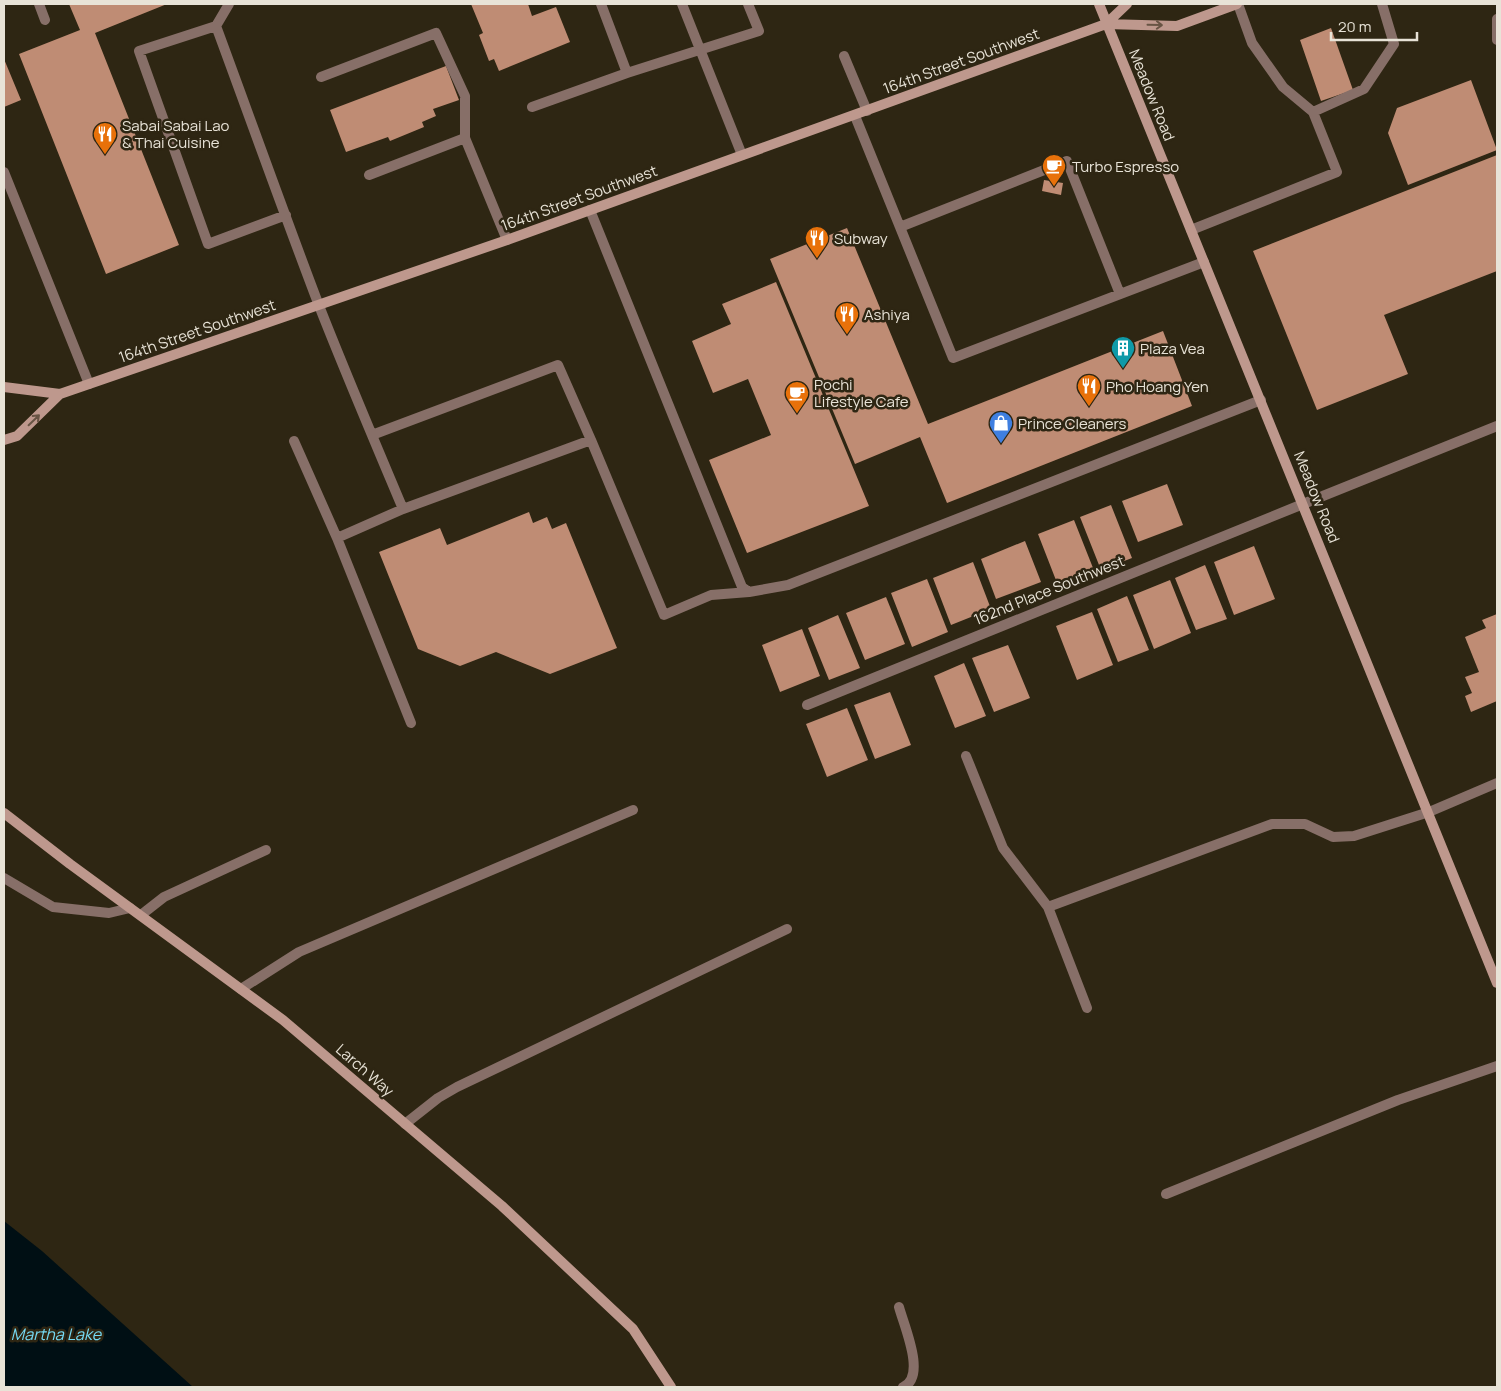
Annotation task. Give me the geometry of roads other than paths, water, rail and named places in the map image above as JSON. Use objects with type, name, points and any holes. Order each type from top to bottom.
[{"type":"street","points":[[39,4],[45,20]]},
{"type":"street","points":[[229,4],[216,26],[139,52],[208,244],[286,215]]},
{"type":"street","points":[[601,4],[626,73]]},
{"type":"street","points":[[682,4],[742,156]]},
{"type":"street","points":[[532,107],[626,73],[759,31],[748,4]]},
{"type":"street","name":"Meadow Road","points":[[1099,4],[1497,983]]},
{"type":"street","name":"164th Street Southwest","points":[[1106,24],[1127,4]]},
{"type":"street","points":[[1191,230],[1337,172],[1313,112],[1283,87],[1252,44],[1237,4]]},
{"type":"street","name":"164th Street Southwest","points":[[4,440],[17,436],[60,394],[507,240],[1106,24],[1177,26],[1237,4]]},
{"type":"street","points":[[1313,112],[1364,89],[1394,44],[1382,4]]},
{"type":"street","points":[[1497,19],[1497,40]]},
{"type":"street","points":[[216,26],[319,305],[402,509]]},
{"type":"street","points":[[321,77],[436,33],[465,96],[464,138],[507,240]]},
{"type":"street","points":[[844,56],[867,111]]},
{"type":"street","points":[[854,116],[953,358],[1204,262]]},
{"type":"street","points":[[369,175],[464,138]]},
{"type":"street","points":[[900,227],[1067,161],[1120,294]]},
{"type":"street","points":[[4,172],[88,384]]},
{"type":"street","points":[[590,210],[742,587],[749,592]]},
{"type":"street","points":[[372,435],[558,365],[664,615],[711,594],[749,592],[788,585],[1261,400]]},
{"type":"street","name":"164th Street Southwest","points":[[4,387],[60,394]]},
{"type":"street","name":"162nd Place Southwest","points":[[807,705],[1497,426]]},
{"type":"street","points":[[337,538],[402,509],[591,440]]},
{"type":"street","points":[[294,441],[337,538],[411,723]]},
{"type":"street","points":[[966,756],[1004,848],[1048,907],[1087,1008]]},
{"type":"street","points":[[1048,907],[1272,824],[1305,824],[1333,837],[1354,836],[1429,812],[1497,783]]},
{"type":"street","points":[[241,989],[299,952],[633,810]]},
{"type":"street","name":"Larch Way","points":[[4,813],[283,1020],[502,1206],[633,1329],[671,1387]]},
{"type":"street","points":[[141,916],[164,897],[266,850]]},
{"type":"street","points":[[4,878],[53,907],[108,913],[130,908]]},
{"type":"street","points":[[405,1124],[438,1098],[457,1087],[787,929]]},
{"type":"street","points":[[1166,1194],[1398,1100],[1497,1066]]},
{"type":"street","points":[[899,1307],[913,1357],[914,1374],[909,1385],[903,1387]]},
{"type":"water","name":"Martha Lake","points":[[4,1221],[42,1251],[193,1387],[4,1387]]},
{"type":"place","name":"Sabai Sabai Lao & Thai Cuisine","points":[[105,155]]},
{"type":"place","name":"Turbo Espresso","points":[[1054,187]]},
{"type":"place","name":"Subway","points":[[817,259]]},
{"type":"place","name":"Ashiya","points":[[847,335]]},
{"type":"place","name":"Plaza Vea","points":[[1123,369]]},
{"type":"place","name":"Pho Hoang Yen","points":[[1089,407]]},
{"type":"place","name":"Pochi Lifestyle Cafe","points":[[797,414]]},
{"type":"place","name":"Prince Cleaners","points":[[1001,444]]}]
